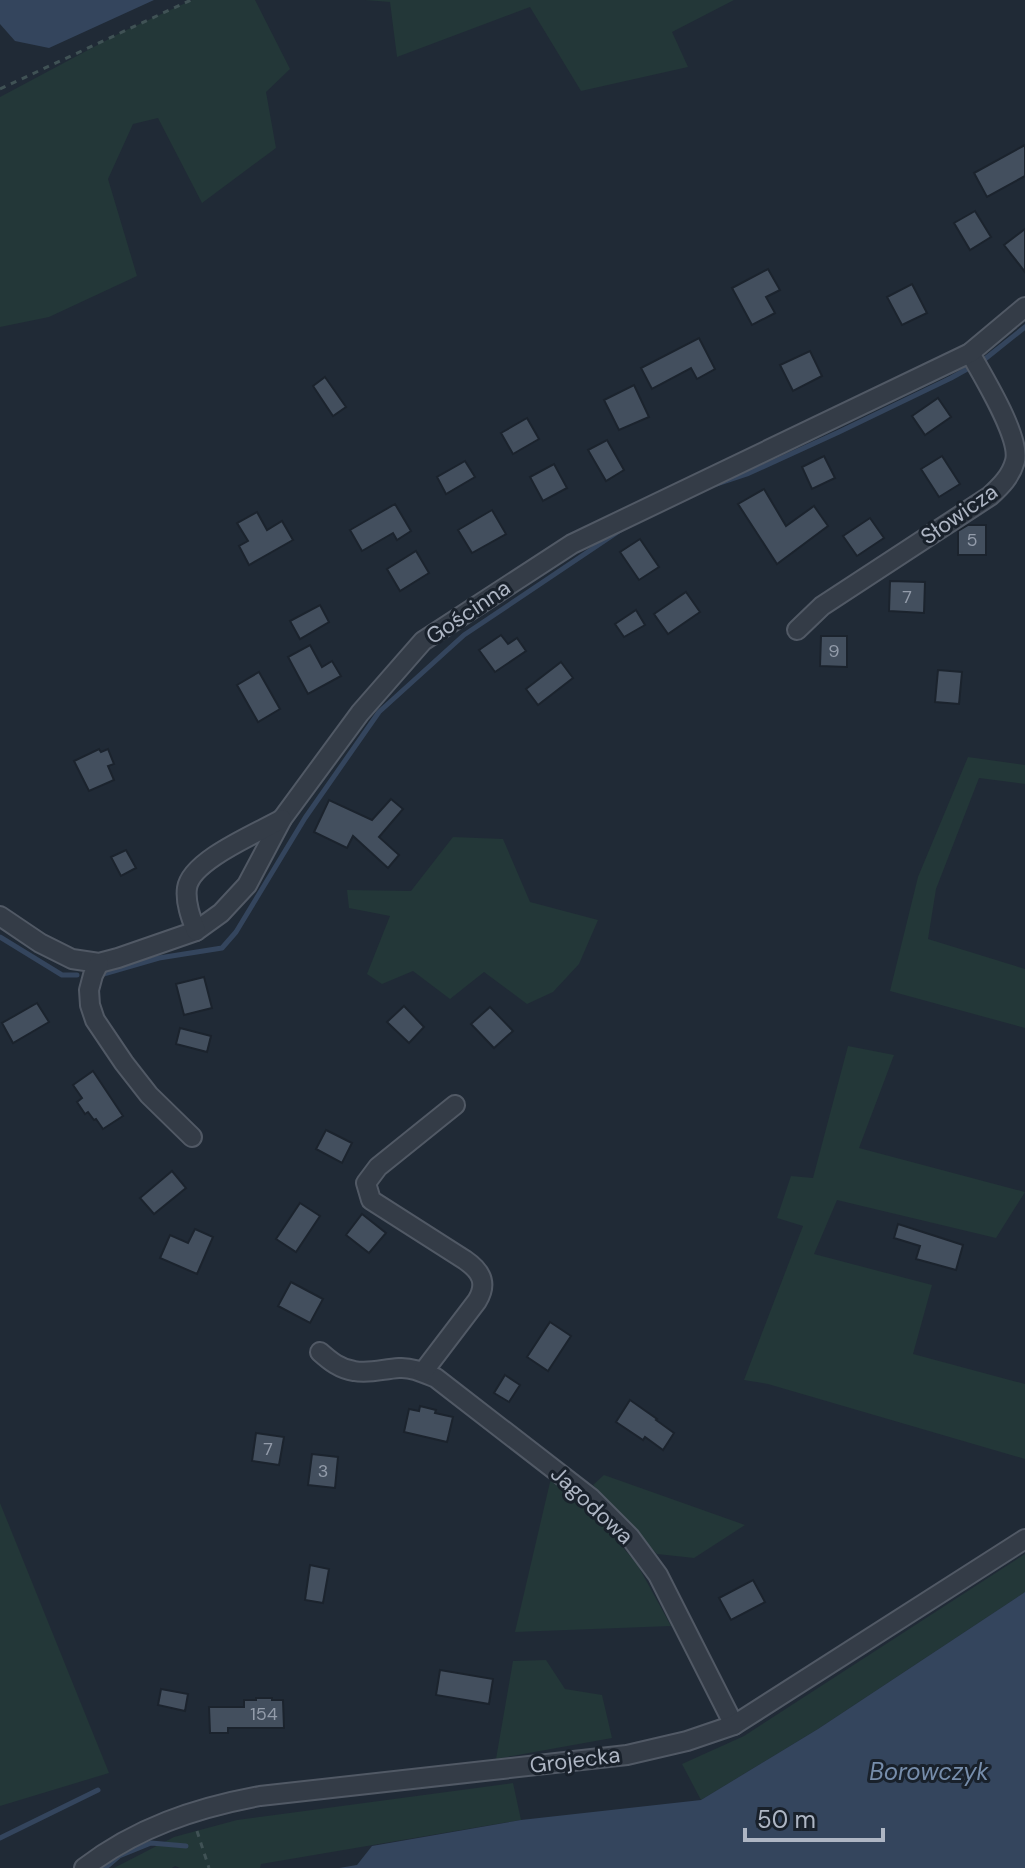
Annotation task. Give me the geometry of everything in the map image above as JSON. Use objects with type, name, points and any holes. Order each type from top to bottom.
[{"type":"street","name":"Gościnna","points":[[99,963],[196,931],[221,913],[247,885],[282,819],[360,713],[423,641],[572,544],[970,353],[1025,307]]},
{"type":"street","name":"Słowicza","points":[[797,630],[822,606],[990,496],[1008,478],[1016,458],[1010,430],[970,353]]},
{"type":"street","points":[[196,931],[187,895],[194,873],[207,860],[282,819]]},
{"type":"street","points":[[0,916],[72,959],[99,963],[89,990],[93,1017],[145,1091],[192,1137]]},
{"type":"street","points":[[423,1372],[482,1293],[482,1277],[465,1260],[371,1200],[366,1183],[378,1167],[455,1105]]},
{"type":"street","name":"Jagodowa","points":[[320,1352],[336,1364],[354,1371],[400,1368],[423,1372],[450,1388],[591,1498],[630,1537],[658,1575],[734,1725]]},
{"type":"street","name":"Grojecka","points":[[84,1868],[137,1833],[224,1802],[627,1755],[687,1741],[734,1725],[1025,1539]]},
{"type":"path","points":[[0,89],[191,0]]},
{"type":"path","points":[[191,1812],[209,1868]]},
{"type":"green space","points":[[192,0],[255,0],[290,69],[266,92],[276,148],[202,203],[158,118],[133,124],[108,179],[137,276],[49,317],[0,327],[0,97],[120,33]]},
{"type":"green space","points":[[365,0],[734,0],[672,32],[688,67],[581,91],[530,7],[397,57],[390,2]]},
{"type":"green space","points":[[968,757],[1025,765],[1025,784],[979,778],[936,889],[928,939],[1025,969],[1025,1028],[890,991],[918,877]]},
{"type":"green space","points":[[453,837],[503,839],[530,902],[598,920],[579,964],[553,992],[527,1004],[484,972],[450,999],[413,971],[382,984],[367,974],[390,916],[349,908],[347,890],[411,891]]},
{"type":"green space","points":[[848,1046],[894,1055],[859,1148],[1025,1192],[996,1238],[837,1200],[814,1254],[932,1285],[913,1354],[1025,1384],[1025,1459],[768,1384],[744,1380],[803,1226],[777,1218],[791,1176],[813,1178]]},
{"type":"green space","points":[[604,1475],[745,1525],[694,1558],[657,1554],[593,1485]]},
{"type":"green space","points":[[551,1478],[588,1507],[637,1564],[671,1626],[515,1632]]},
{"type":"green space","points":[[0,1503],[109,1773],[0,1806]]},
{"type":"green space","points":[[1025,1554],[1025,1592],[818,1729],[701,1800],[682,1764],[744,1736]]},
{"type":"green space","points":[[546,1660],[565,1689],[602,1695],[612,1738],[496,1759],[513,1661]]},
{"type":"green space","points":[[513,1783],[521,1820],[261,1864],[260,1868],[114,1868],[174,1837],[237,1820]]},
{"type":"water","points":[[0,0],[154,0],[49,48],[15,41],[0,24]]},
{"type":"water","name":"Borowczyk","points":[[1025,1592],[1025,1868],[339,1868],[357,1865],[372,1846],[521,1820],[701,1800],[818,1729]]},
{"type":"building","points":[[1025,145],[1025,176],[987,197],[974,173]]},
{"type":"building","points":[[975,211],[991,237],[970,250],[954,223]]},
{"type":"building","points":[[1025,229],[1025,272],[1004,245]]},
{"type":"building","points":[[768,269],[780,290],[766,297],[775,313],[752,325],[732,288]]},
{"type":"building","points":[[912,284],[927,313],[902,325],[887,297]]},
{"type":"building","points":[[699,338],[715,369],[697,379],[691,368],[652,389],[641,368]]},
{"type":"building","points":[[810,351],[822,376],[793,391],[780,365]]},
{"type":"building","points":[[325,377],[346,407],[333,416],[313,386]]},
{"type":"building","points":[[634,385],[649,417],[619,430],[604,400]]},
{"type":"building","points":[[938,398],[951,417],[925,435],[912,416]]},
{"type":"building","points":[[527,418],[539,439],[513,454],[501,433]]},
{"type":"building","points":[[607,440],[624,470],[606,481],[588,450]]},
{"type":"building","points":[[824,456],[835,478],[812,489],[802,467]]},
{"type":"building","points":[[942,456],[960,484],[939,497],[921,469]]},
{"type":"building","points":[[465,461],[475,477],[446,494],[437,477]]},
{"type":"building","points":[[554,464],[567,488],[543,501],[530,477]]},
{"type":"building","points":[[764,489],[786,526],[814,506],[828,526],[777,564],[738,504]]},
{"type":"building","points":[[395,504],[411,531],[397,540],[393,533],[362,551],[350,530]]},
{"type":"building","points":[[492,510],[506,534],[472,553],[458,530]]},
{"type":"building","points":[[257,512],[267,530],[282,521],[293,540],[249,565],[239,546],[248,541],[237,523]]},
{"type":"building","points":[[870,518],[884,538],[857,556],[843,536]]},
{"type":"building","points":[[968,525],[986,525],[986,555],[958,555],[958,531]]},
{"type":"building","points":[[640,539],[659,567],[639,580],[620,552]]},
{"type":"building","points":[[416,551],[429,573],[400,591],[387,569]]},
{"type":"building","points":[[890,581],[925,582],[924,613],[889,611]]},
{"type":"building","points":[[686,592],[700,612],[668,634],[654,614]]},
{"type":"building","points":[[320,605],[329,622],[300,639],[290,621]]},
{"type":"building","points":[[636,610],[645,625],[624,637],[615,624]]},
{"type":"building","points":[[501,635],[508,644],[517,638],[526,651],[495,672],[479,650]]},
{"type":"building","points":[[821,636],[847,636],[847,667],[820,666]]},
{"type":"building","points":[[310,645],[322,667],[332,661],[341,676],[308,694],[288,657]]},
{"type":"building","points":[[561,662],[573,678],[538,705],[526,689]]},
{"type":"building","points":[[938,670],[962,672],[959,704],[935,702]]},
{"type":"building","points":[[259,672],[280,709],[258,722],[237,685]]},
{"type":"building","points":[[99,749],[101,752],[108,749],[114,764],[108,766],[114,780],[89,791],[74,761]]},
{"type":"building","points":[[391,799],[403,809],[379,837],[399,855],[388,868],[353,836],[347,848],[314,832],[329,800],[372,820]]},
{"type":"building","points":[[126,850],[136,868],[121,876],[111,857]]},
{"type":"building","points":[[204,977],[212,1008],[184,1015],[176,984]]},
{"type":"building","points":[[37,1003],[49,1022],[13,1043],[2,1023]]},
{"type":"building","points":[[404,1006],[424,1027],[409,1043],[387,1022]]},
{"type":"building","points":[[490,1007],[513,1031],[494,1048],[471,1024]]},
{"type":"building","points":[[180,1028],[211,1036],[207,1052],[176,1044]]},
{"type":"building","points":[[93,1071],[123,1116],[103,1129],[88,1112],[85,1114],[77,1102],[82,1098],[73,1085]]},
{"type":"building","points":[[326,1130],[352,1143],[342,1163],[316,1149]]},
{"type":"building","points":[[172,1171],[186,1188],[154,1214],[140,1198]]},
{"type":"building","points":[[300,1203],[320,1216],[296,1252],[276,1239]]},
{"type":"building","points":[[362,1214],[386,1233],[369,1253],[346,1235]]},
{"type":"building","points":[[898,1224],[963,1245],[956,1270],[916,1259],[920,1246],[894,1238]]},
{"type":"building","points":[[195,1229],[213,1237],[197,1274],[160,1258],[170,1235],[188,1243]]},
{"type":"building","points":[[291,1282],[323,1299],[310,1323],[278,1306]]},
{"type":"building","points":[[550,1322],[571,1336],[548,1371],[527,1357]]},
{"type":"building","points":[[505,1375],[520,1385],[509,1402],[494,1393]]},
{"type":"building","points":[[630,1400],[674,1433],[663,1450],[616,1422]]},
{"type":"building","points":[[420,1406],[453,1417],[447,1442],[404,1432],[409,1409],[419,1411]]},
{"type":"building","points":[[256,1433],[284,1437],[279,1465],[252,1461]]},
{"type":"building","points":[[312,1454],[338,1457],[335,1488],[308,1485]]},
{"type":"building","points":[[310,1565],[329,1569],[323,1603],[305,1600]]},
{"type":"building","points":[[753,1580],[765,1602],[731,1620],[719,1598]]},
{"type":"building","points":[[440,1670],[493,1679],[489,1704],[436,1695]]},
{"type":"building","points":[[161,1689],[188,1694],[185,1711],[158,1705]]},
{"type":"building","points":[[244,1700],[283,1700],[284,1728],[228,1728],[228,1733],[210,1733],[209,1707],[244,1707]]},
{"type":"waterway","points":[[717,484],[747,474],[951,378],[985,359],[1025,327]]},
{"type":"waterway","points":[[100,975],[159,958],[222,948],[236,932],[305,818],[379,712],[464,635],[622,529]]},
{"type":"waterway","points":[[0,937],[62,975],[77,975]]},
{"type":"waterway","points":[[0,1838],[98,1790]]},
{"type":"waterway","points":[[105,1868],[119,1856],[151,1843],[186,1846]]}]
